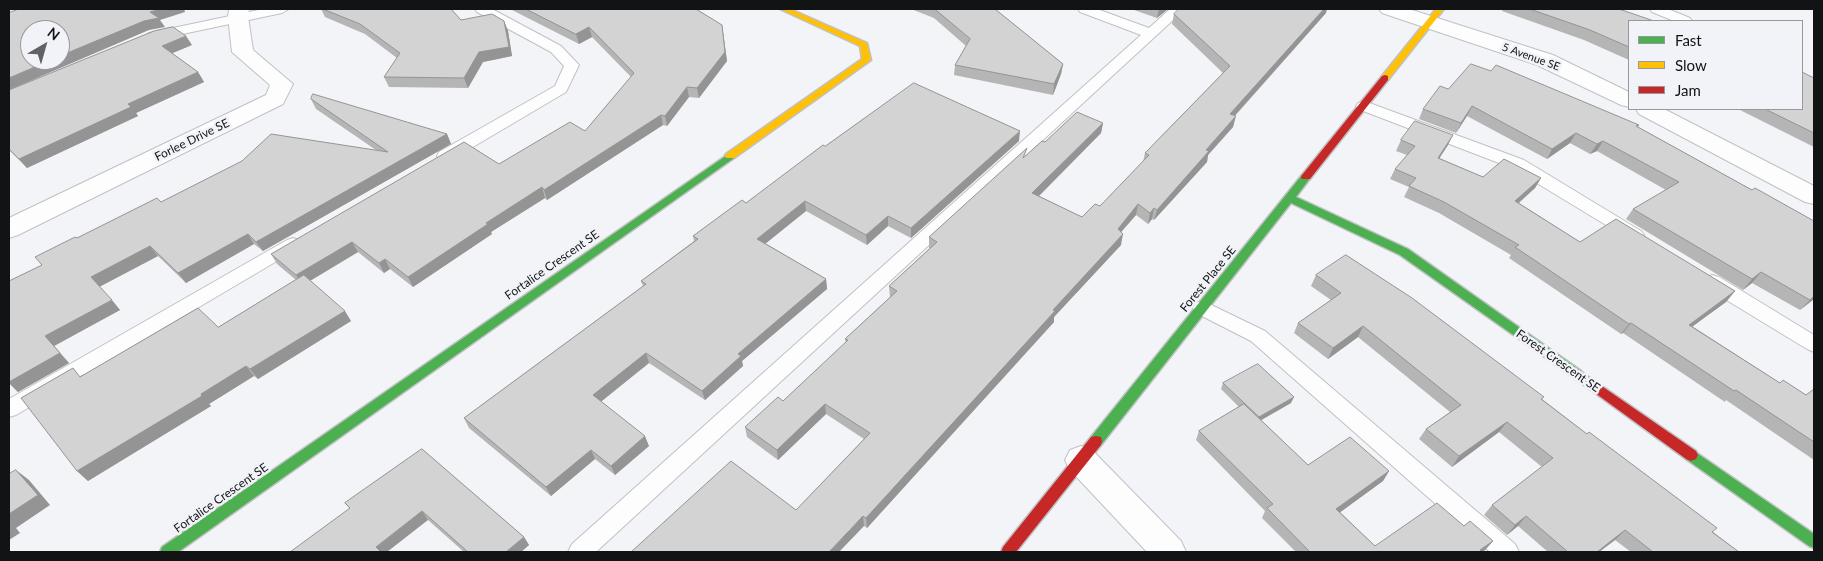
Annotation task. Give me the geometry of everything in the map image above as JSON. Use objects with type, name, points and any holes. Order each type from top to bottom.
[{"type":"street","name":"Fortalice Crescent SE","points":[[168,552],[867,60],[864,45],[784,9]]},
{"type":"street","name":"5 Avenue SE","points":[[1389,9],[1434,15],[1545,60],[1628,100]]},
{"type":"street","name":"Forlee Drive SE","points":[[9,229],[275,100],[282,84],[243,52],[239,13]]},
{"type":"street","name":"Forest Place SE","points":[[1008,552],[1364,106],[1434,15]]},
{"type":"street","points":[[1649,110],[1814,196]]},
{"type":"street","name":"Forest Crescent SE","points":[[1290,198],[1404,252],[1814,542]]},
{"type":"street","points":[[1082,460],[1169,552]]},
{"type":"lane","points":[[136,43],[155,35],[239,13],[282,9]]},
{"type":"lane","points":[[432,164],[561,89],[572,65],[556,49],[482,9]]},
{"type":"lane","points":[[1085,9],[1150,33]]},
{"type":"lane","points":[[580,552],[1178,9]]},
{"type":"lane","points":[[1658,9],[1683,20]]},
{"type":"lane","points":[[1364,106],[1518,164],[1653,246]]},
{"type":"lane","points":[[9,409],[311,234]]},
{"type":"lane","points":[[1696,272],[1814,344]]},
{"type":"lane","points":[[1202,308],[1258,336],[1507,552]]},
{"type":"building","points":[[19,9],[161,9],[150,12],[159,18],[144,21],[70,52],[70,20],[20,20],[20,70],[28,70],[9,78],[9,13]]},
{"type":"building","points":[[323,9],[451,9],[461,20],[492,14],[504,21],[509,47],[479,52],[464,78],[384,77],[400,53],[360,24]]},
{"type":"building","points":[[526,9],[696,9],[722,25],[725,52],[697,88],[687,87],[665,116],[661,115],[544,190],[542,187],[408,277],[385,259],[379,263],[352,242],[296,275],[271,254],[464,142],[499,164],[570,122],[585,131],[634,73],[589,27],[576,34]]},
{"type":"building","points":[[935,9],[995,9],[1063,64],[1054,84],[955,65],[970,39]]},
{"type":"building","points":[[1179,9],[1324,9],[1230,114],[1236,116],[1206,150],[1209,151],[1157,210],[1154,208],[1150,213],[1138,204],[1118,229],[1123,234],[1053,310],[1055,311],[866,518],[863,516],[829,552],[631,552],[731,461],[796,510],[870,433],[825,404],[777,450],[745,427],[778,397],[783,401],[848,340],[845,339],[897,291],[889,286],[937,242],[929,237],[1027,148],[1023,158],[1042,141],[1045,142],[1077,112],[1103,123],[1032,193],[1082,217],[1095,204],[1100,206],[1149,155],[1145,153],[1230,66],[1174,14]]},
{"type":"building","points":[[1530,9],[1619,9],[1651,20],[1628,20],[1628,47],[1590,30]]},
{"type":"building","points":[[173,27],[186,36],[162,46],[198,72],[128,104],[131,107],[19,159],[9,149],[9,90],[58,70],[70,70],[70,65],[154,31]]},
{"type":"building","points":[[1471,64],[1491,71],[1496,65],[1639,125],[1636,126],[1752,190],[1755,188],[1814,221],[1814,296],[1810,300],[1761,272],[1752,279],[1633,209],[1679,182],[1603,141],[1597,144],[1576,133],[1552,149],[1472,106],[1461,123],[1423,109],[1440,86],[1448,89]]},
{"type":"building","points":[[1803,72],[1814,78],[1814,133],[1767,110],[1803,110]]},
{"type":"building","points":[[914,83],[1020,131],[911,228],[888,216],[866,235],[805,201],[757,239],[826,279],[738,354],[741,356],[702,391],[646,353],[593,395],[645,436],[611,466],[591,450],[546,487],[464,418],[646,284],[641,281],[698,239],[693,236],[742,200],[746,203],[823,145],[825,146]]},
{"type":"building","points":[[313,94],[447,134],[256,242],[248,234],[178,273],[150,246],[91,277],[112,300],[45,336],[60,353],[9,382],[9,281],[42,265],[35,257],[157,198],[161,202],[242,161],[271,134],[388,152],[311,99]]},
{"type":"building","points":[[1415,121],[1453,135],[1438,158],[1483,177],[1504,159],[1541,178],[1515,201],[1580,242],[1616,219],[1735,291],[1689,325],[1780,383],[1783,380],[1806,395],[1814,389],[1814,442],[1631,323],[1629,324],[1515,247],[1519,245],[1444,202],[1409,186],[1416,178],[1395,169],[1415,146],[1401,140]]},
{"type":"building","points":[[1346,255],[1412,298],[1544,397],[1541,399],[1587,434],[1589,432],[1717,528],[1712,532],[1739,552],[1653,552],[1625,530],[1597,552],[1568,552],[1526,516],[1515,525],[1492,505],[1553,458],[1507,422],[1459,456],[1426,429],[1461,405],[1363,326],[1333,348],[1298,323],[1341,293],[1316,275]]},
{"type":"building","points":[[304,275],[345,311],[250,369],[246,366],[201,394],[202,396],[77,471],[21,398],[73,368],[80,377],[198,308],[218,327]]},
{"type":"building","points":[[1258,364],[1294,397],[1259,417],[1223,383]]},
{"type":"building","points":[[1244,404],[1308,465],[1350,437],[1389,471],[1336,509],[1375,546],[1437,503],[1464,526],[1470,521],[1493,541],[1480,550],[1482,552],[1310,552],[1267,508],[1273,504],[1199,431]]},
{"type":"building","points":[[422,449],[524,537],[506,552],[468,552],[422,511],[376,547],[381,552],[290,552],[350,508],[345,503]]},
{"type":"building","points":[[16,470],[38,495],[9,514],[9,474]]},
{"type":"traffic: fast","points":[[167,552],[730,156]]},
{"type":"traffic: fast","points":[[1096,441],[1306,177]]},
{"type":"traffic: fast","points":[[1290,198],[1404,252],[1577,374]]},
{"type":"traffic: fast","points":[[1691,455],[1814,542]]},
{"type":"traffic: slow","points":[[730,156],[867,60],[864,45],[784,9]]},
{"type":"traffic: slow","points":[[1385,78],[1440,9]]},
{"type":"traffic: jam","points":[[1306,177],[1385,78]]},
{"type":"traffic: jam","points":[[1577,374],[1691,455]]},
{"type":"traffic: jam","points":[[1008,552],[1096,441]]}]
